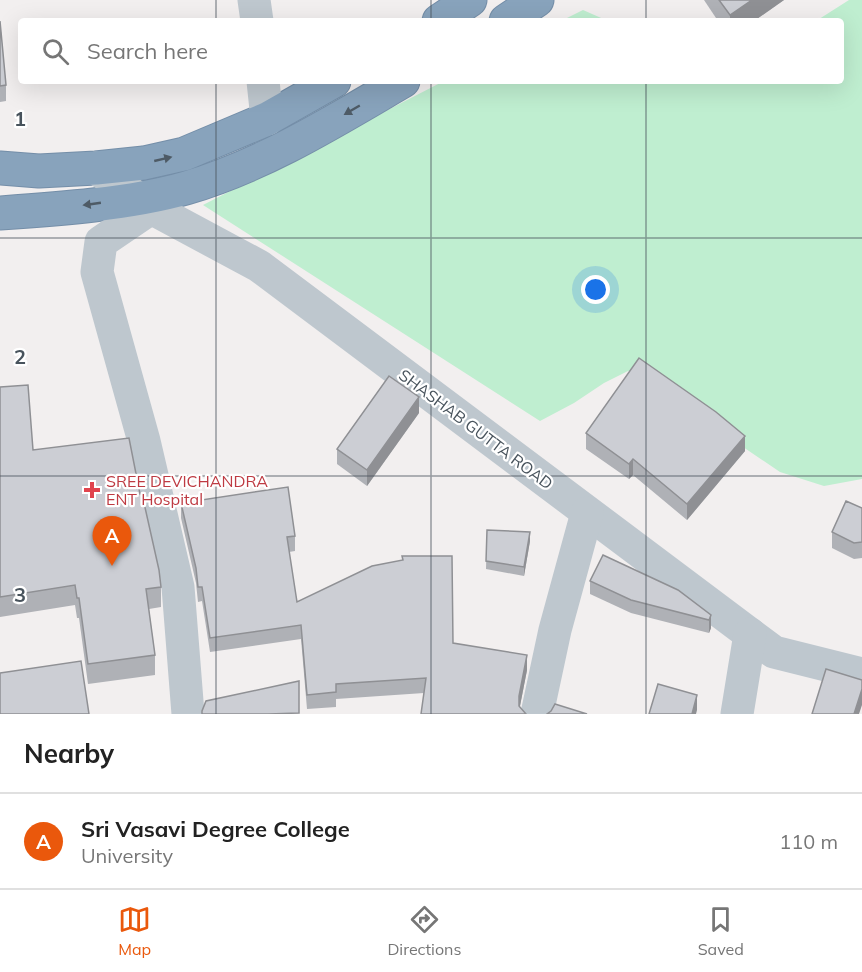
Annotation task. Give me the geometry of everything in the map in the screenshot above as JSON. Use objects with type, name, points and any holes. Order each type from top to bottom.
[{"type":"highway","points":[[443,18],[470,0]]},
{"type":"highway","points":[[510,18],[537,0]]},
{"type":"highway","points":[[0,168],[39,171],[96,168],[144,163],[184,154],[267,119],[329,84]]},
{"type":"highway","points":[[0,213],[145,203],[246,166],[295,143],[398,84]]},
{"type":"street","points":[[254,0],[257,18]]},
{"type":"street","points":[[263,84],[267,119]]},
{"type":"street","name":"SHASHAB GUTTA ROAD","points":[[96,168],[145,203],[259,266],[774,652],[862,674]]},
{"type":"street","points":[[145,203],[101,242],[97,272],[144,441],[178,587],[188,714]]},
{"type":"street","points":[[537,714],[555,630],[587,513]]},
{"type":"street","points":[[737,714],[750,634]]},
{"type":"green space","points":[[849,0],[862,0],[862,479],[824,486],[780,472],[724,434],[649,372],[628,371],[540,421],[203,205],[438,84],[844,84],[844,18],[821,18]]},
{"type":"green space","points":[[583,10],[601,18],[567,18]]},
{"type":"building","points":[[719,0],[752,0],[730,15]]},
{"type":"building","points":[[0,21],[6,85],[0,86]]},
{"type":"building","points":[[639,358],[716,412],[745,436],[687,504],[633,459],[629,464],[586,433]]},
{"type":"building","points":[[389,376],[419,397],[367,470],[337,449]]},
{"type":"building","points":[[28,385],[33,450],[129,438],[159,570],[161,587],[146,589],[155,655],[88,664],[79,598],[77,598],[75,585],[0,597],[0,387]]},
{"type":"building","points":[[288,487],[295,536],[287,537],[297,602],[372,566],[403,560],[402,556],[452,556],[453,643],[527,655],[519,696],[519,706],[526,714],[421,714],[426,678],[336,684],[336,692],[307,695],[301,625],[210,638],[202,587],[198,587],[196,568],[181,503]]},
{"type":"building","points":[[846,501],[862,508],[862,542],[854,543],[832,532]]},
{"type":"building","points":[[487,530],[530,532],[524,567],[486,561]]},
{"type":"building","points":[[603,555],[678,590],[711,615],[709,620],[631,600],[590,581]]},
{"type":"building","points":[[81,661],[89,714],[0,714],[0,673]]},
{"type":"building","points":[[826,669],[862,680],[862,689],[854,714],[812,714]]},
{"type":"building","points":[[299,681],[299,713],[202,714],[206,701]]},
{"type":"building","points":[[658,684],[697,695],[692,714],[649,714]]},
{"type":"building","points":[[555,704],[587,714],[547,714]]},
{"type":"place","name":"SREE DEVICHANDRA ENT Hospital","points":[[92,490]]},
{"type":"place","name":"Sri Vasavi Degree College","points":[[112,566]]}]
